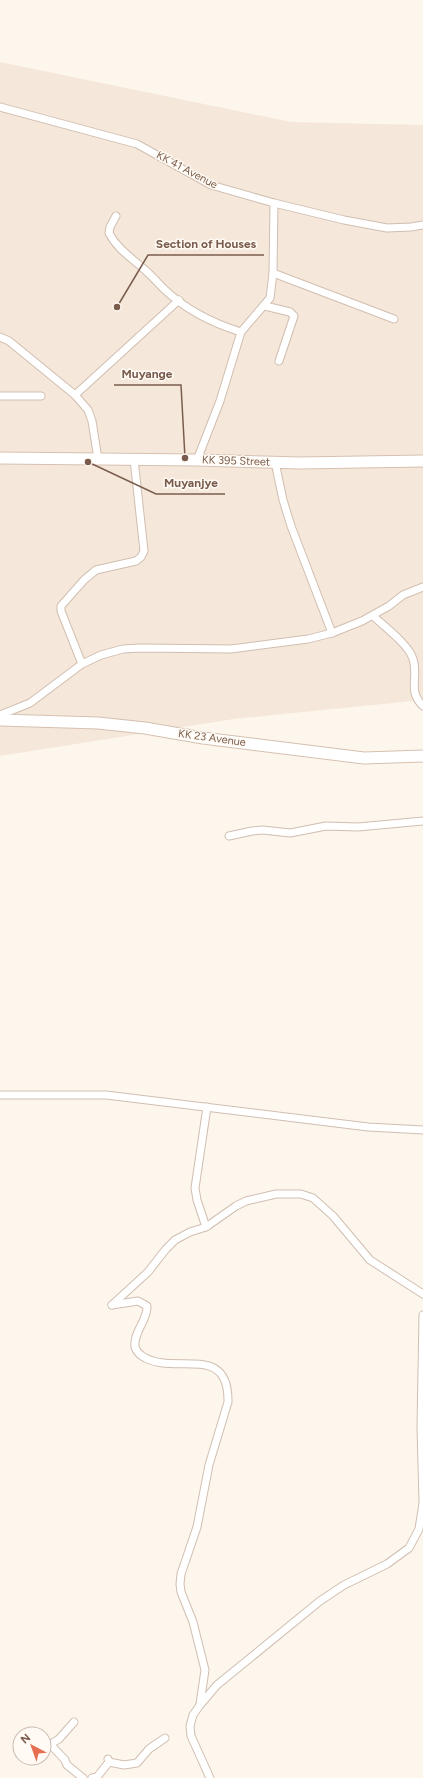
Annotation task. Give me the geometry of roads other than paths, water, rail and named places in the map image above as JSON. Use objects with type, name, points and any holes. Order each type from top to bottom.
[{"type":"street","name":"KK 41 Avenue","points":[[0,107],[137,144],[211,185],[274,203],[344,220],[387,228],[411,227],[423,224]]},
{"type":"street","points":[[197,460],[220,401],[241,332],[265,306],[270,298],[273,273],[274,203]]},
{"type":"street","points":[[116,216],[110,227],[109,233],[123,251],[145,269],[164,289],[205,319],[241,332]]},
{"type":"street","points":[[273,273],[394,319]]},
{"type":"street","points":[[75,395],[179,300]]},
{"type":"street","points":[[265,306],[290,312],[294,316],[279,361]]},
{"type":"street","points":[[0,337],[8,341],[75,395],[88,410],[92,421],[98,459]]},
{"type":"street","points":[[0,396],[41,396]]},
{"type":"street","name":"KK 395 Street","points":[[0,458],[275,462],[423,461]]},
{"type":"street","points":[[82,664],[61,611],[61,606],[84,580],[96,570],[136,561],[144,552],[134,459]]},
{"type":"street","points":[[275,462],[283,500],[291,526],[332,633]]},
{"type":"street","points":[[0,715],[30,703],[82,664],[101,655],[123,649],[140,648],[230,649],[308,638],[332,633],[373,616],[403,595],[423,587]]},
{"type":"street","points":[[373,616],[402,644],[413,659],[414,694],[417,701],[423,706]]},
{"type":"street","name":"KK 23 Avenue","points":[[0,720],[98,723],[364,758],[423,756]]},
{"type":"street","points":[[229,836],[262,830],[290,833],[326,826],[358,827],[423,821]]},
{"type":"street","points":[[0,1095],[106,1095],[368,1127],[423,1130]]},
{"type":"street","points":[[206,1227],[197,1200],[195,1188],[208,1107]]},
{"type":"street","points":[[200,1705],[205,1670],[193,1622],[181,1592],[180,1584],[181,1574],[197,1526],[209,1465],[228,1402],[228,1392],[224,1377],[216,1369],[205,1364],[165,1364],[148,1360],[139,1354],[135,1347],[136,1338],[147,1311],[146,1306],[138,1301],[112,1305],[144,1276],[166,1249],[176,1240],[190,1232],[206,1227],[236,1206],[246,1201],[276,1194],[301,1194],[313,1198],[333,1216],[370,1260],[423,1294]]},
{"type":"street","points":[[210,1778],[191,1736],[190,1726],[193,1715],[200,1705],[218,1685],[320,1601],[344,1584],[388,1564],[409,1548],[419,1529],[423,1503],[421,1427],[423,1316]]},
{"type":"street","points":[[52,1743],[59,1739],[74,1722]]},
{"type":"street","points":[[92,1778],[97,1777],[109,1760],[124,1765],[137,1763],[149,1749],[165,1738]]},
{"type":"street","points":[[52,1750],[65,1760],[67,1765],[83,1778]]},
{"type":"place","name":"Section of Houses","points":[[117,307]]},
{"type":"place","name":"Muyange","points":[[185,458]]},
{"type":"place","name":"Muyanjye","points":[[88,462]]}]
